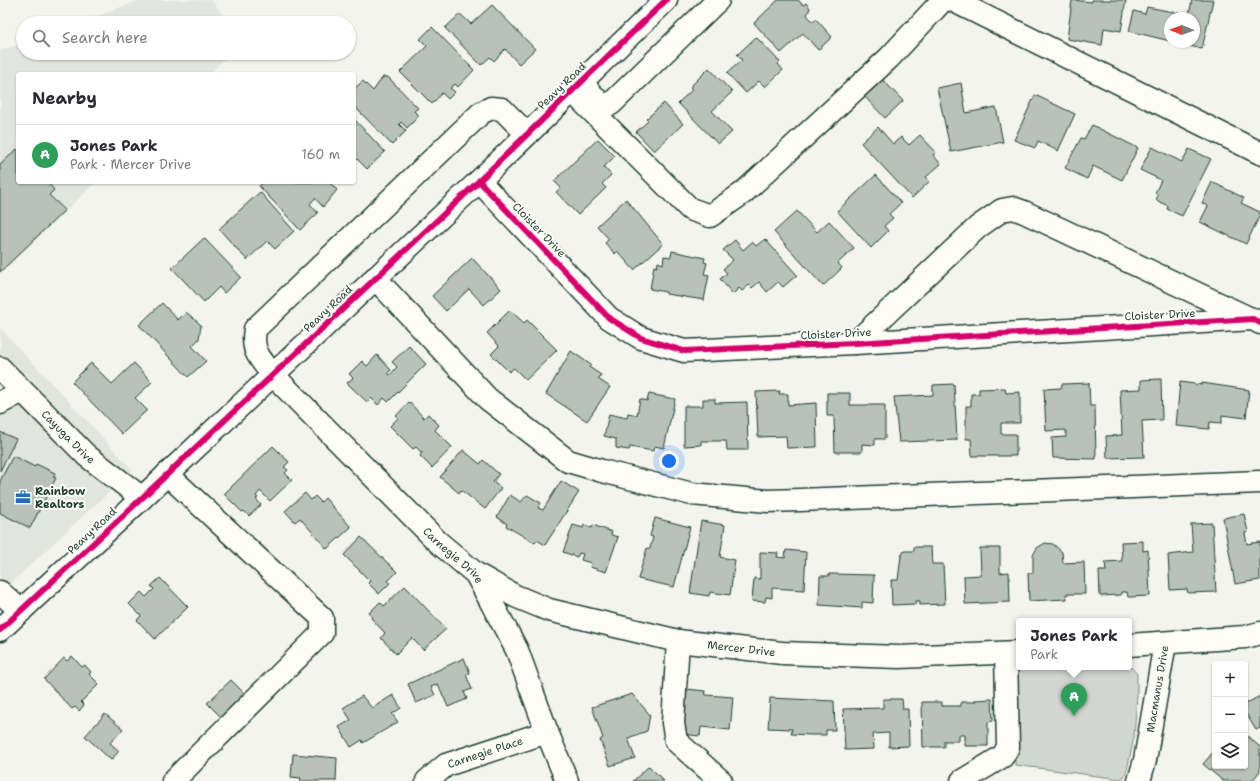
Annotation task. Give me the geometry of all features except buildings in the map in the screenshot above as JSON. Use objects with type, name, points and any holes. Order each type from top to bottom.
[{"type":"street","name":"Peavy Road","points":[[0,630],[376,278],[666,0]]},
{"type":"street","points":[[576,87],[602,105],[611,104],[718,0]]},
{"type":"street","points":[[576,87],[690,209],[710,216],[743,193],[889,58],[943,0]]},
{"type":"street","points":[[952,0],[1260,153]]},
{"type":"street","name":"Carnegie Drive","points":[[527,134],[502,109],[491,108],[481,113],[256,329],[253,341],[258,356],[273,375],[438,542],[476,574],[517,650],[547,732],[567,781]]},
{"type":"street","name":"Cloister Drive","points":[[478,181],[609,318],[641,338],[684,351],[1257,321]]},
{"type":"street","name":"Cloister Drive","points":[[854,343],[978,227],[1002,210],[1013,208],[1257,321]]},
{"type":"street","points":[[376,278],[488,399],[568,461],[692,494],[768,501],[1260,482]]},
{"type":"street","name":"Cayuga Drive","points":[[0,368],[87,456],[142,498]]},
{"type":"street","points":[[0,402],[22,391]]},
{"type":"street","points":[[167,474],[322,618],[322,633],[173,781]]},
{"type":"street","name":"Mercer Drive","points":[[476,574],[515,596],[548,610],[678,641],[790,653],[899,657],[1013,653]]},
{"type":"street","points":[[0,592],[21,611]]},
{"type":"street","name":"Macmanus Drive","points":[[1138,781],[1145,760],[1165,643],[1245,637],[1260,633]]},
{"type":"street","points":[[678,641],[673,723],[676,741],[721,781]]},
{"type":"street","points":[[1132,645],[1165,643]]},
{"type":"street","points":[[962,781],[1003,756],[1008,747],[1013,653]]},
{"type":"street","name":"Carnegie Place","points":[[427,781],[446,765],[547,732]]},
{"type":"shaded area","points":[[141,0],[212,0],[223,16],[96,16]]},
{"type":"shaded area","points":[[16,45],[16,60],[224,60],[211,72],[16,72],[16,184],[94,184],[0,274],[0,51]]},
{"type":"shaded area","points":[[0,328],[133,470],[0,593]]},
{"type":"shaded area","points":[[1132,668],[1137,674],[1134,737],[1127,770],[1124,777],[1120,779],[1015,765],[1012,680],[1019,670],[1132,670]]},
{"type":"cycle path","points":[[0,630],[479,181],[666,0]]},
{"type":"cycle path","points":[[479,181],[609,318],[641,338],[684,351],[855,343],[1253,319],[1260,323]]},
{"type":"place","name":"Rainbow Realtors","points":[[23,497]]},
{"type":"place","name":"Jones Park","points":[[1074,716]]}]
